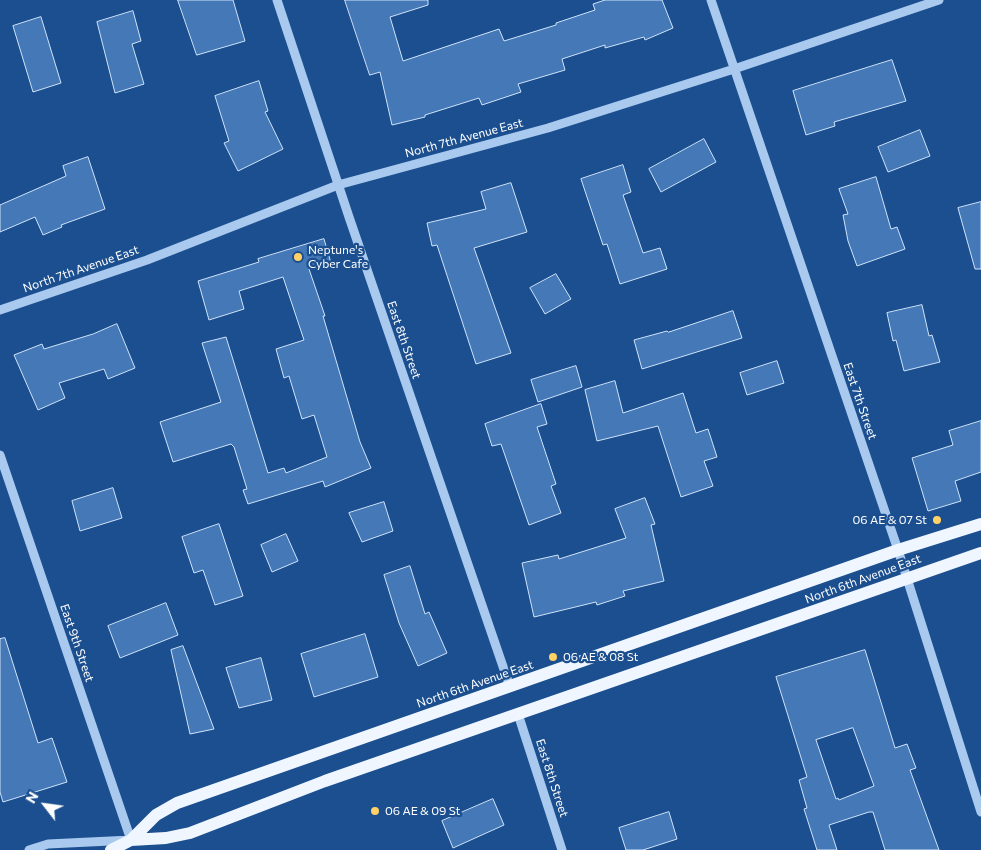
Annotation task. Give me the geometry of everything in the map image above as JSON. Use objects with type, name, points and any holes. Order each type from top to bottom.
[{"type":"main road","name":"North 6th Avenue East","points":[[130,840],[156,815],[177,804],[898,550],[981,524]]},
{"type":"main road","name":"North 6th Avenue East","points":[[130,840],[166,838],[190,833],[325,780],[717,646],[907,577],[981,553]]},
{"type":"main road","points":[[111,850],[130,840]]},
{"type":"street","name":"East 8th Street","points":[[277,0],[338,185],[510,687]]},
{"type":"street","name":"East 7th Street","points":[[711,0],[907,577],[981,812]]},
{"type":"street","name":"North 7th Avenue East","points":[[0,310],[147,260],[338,185],[548,128],[734,70],[939,0]]},
{"type":"street","name":"East 9th Street","points":[[0,455],[130,840]]},
{"type":"street","name":"East 8th Street","points":[[518,714],[562,850]]},
{"type":"street","name":"North 6th Avenue East","points":[[29,850],[48,844],[130,840]]},
{"type":"building","points":[[178,0],[233,0],[245,41],[197,55]]},
{"type":"building","points":[[345,0],[428,0],[428,5],[390,17],[403,61],[499,29],[504,41],[556,25],[556,23],[595,10],[593,4],[605,0],[662,0],[673,28],[645,40],[644,37],[605,48],[605,45],[562,59],[565,70],[518,84],[521,92],[482,105],[479,98],[425,115],[425,117],[392,125],[380,72],[370,75]]},
{"type":"building","points":[[133,11],[141,41],[132,44],[144,84],[115,93],[97,22]]},
{"type":"building","points":[[41,17],[61,83],[33,92],[13,26]]},
{"type":"building","points":[[892,60],[906,101],[834,122],[835,126],[806,135],[793,91]]},
{"type":"building","points":[[259,81],[268,111],[265,112],[283,149],[238,171],[224,143],[229,141],[215,96]]},
{"type":"building","points":[[920,130],[930,156],[888,172],[878,147]]},
{"type":"building","points":[[704,139],[716,162],[661,192],[649,169]]},
{"type":"building","points":[[88,157],[105,209],[61,225],[62,227],[43,235],[35,217],[0,232],[0,205],[66,176],[63,166]]},
{"type":"building","points":[[623,165],[631,192],[623,195],[643,253],[660,248],[667,269],[620,284],[607,244],[603,245],[581,179]]},
{"type":"building","points":[[876,177],[891,229],[897,227],[905,249],[857,266],[848,241],[843,215],[848,214],[839,189]]},
{"type":"building","points":[[511,183],[527,232],[474,248],[511,353],[476,364],[437,245],[432,246],[427,223],[486,209],[481,192]]},
{"type":"building","points":[[981,202],[981,269],[975,269],[958,208]]},
{"type":"building","points":[[324,239],[331,263],[309,269],[325,316],[323,316],[360,442],[371,468],[325,487],[323,481],[248,504],[243,490],[247,489],[234,447],[231,444],[173,462],[160,422],[221,402],[202,343],[226,337],[268,473],[284,468],[286,473],[327,457],[314,415],[302,419],[289,376],[284,378],[276,349],[304,340],[283,277],[239,291],[244,309],[209,320],[198,281],[259,262],[258,259]]},
{"type":"building","points":[[556,274],[571,299],[545,314],[530,288]]},
{"type":"building","points":[[922,305],[929,336],[932,335],[940,362],[904,371],[896,340],[893,341],[887,313]]},
{"type":"building","points":[[733,311],[742,338],[642,369],[634,340],[668,332]]},
{"type":"building","points":[[117,324],[135,368],[108,379],[104,369],[59,383],[65,398],[38,410],[14,355],[42,344],[44,349],[93,334]]},
{"type":"building","points":[[777,361],[784,383],[747,395],[740,373]]},
{"type":"building","points":[[576,366],[582,387],[538,402],[531,380]]},
{"type":"building","points":[[615,381],[623,413],[683,393],[696,433],[708,429],[717,457],[704,461],[713,486],[681,497],[658,426],[597,441],[585,390]]},
{"type":"building","points":[[541,404],[547,424],[537,427],[556,484],[551,486],[561,513],[529,525],[501,444],[492,446],[485,424]]},
{"type":"building","points":[[981,421],[981,472],[955,481],[961,501],[928,511],[912,458],[953,445],[949,431]]},
{"type":"building","points":[[113,488],[122,518],[80,531],[72,501]]},
{"type":"building","points":[[645,498],[655,524],[651,525],[664,581],[623,591],[625,596],[597,605],[596,602],[534,617],[522,563],[558,555],[559,559],[626,538],[615,509]]},
{"type":"building","points":[[384,502],[393,531],[362,542],[349,513]]},
{"type":"building","points":[[219,524],[243,596],[215,605],[203,570],[194,573],[182,537]]},
{"type":"building","points":[[286,534],[298,561],[272,572],[261,545]]},
{"type":"building","points":[[410,566],[425,614],[429,612],[447,653],[418,666],[399,623],[384,575]]},
{"type":"building","points":[[166,603],[178,635],[120,658],[108,626]]},
{"type":"building","points":[[365,634],[378,677],[314,697],[301,654]]},
{"type":"building","points":[[5,638],[38,743],[52,738],[67,782],[3,802],[0,792],[0,639]]},
{"type":"building","points":[[183,646],[214,729],[190,734],[171,650]]},
{"type":"building","points":[[865,650],[895,748],[907,744],[916,768],[910,770],[939,850],[885,850],[873,812],[869,812],[829,825],[837,850],[817,850],[804,809],[807,808],[799,780],[807,777],[776,677]],"holes":[[[853,728],[874,786],[839,800],[838,798],[836,799],[816,740]]]},
{"type":"building","points":[[261,658],[272,700],[239,708],[226,668]]},
{"type":"building","points":[[493,799],[504,825],[453,848],[442,821]]},
{"type":"building","points":[[669,812],[677,839],[643,850],[626,850],[619,828]]},
{"type":"place","name":"Neptune's Cyber Cafe","points":[[298,257]]},
{"type":"place","name":"06 AE & 07 St","points":[[937,520]]},
{"type":"place","name":"06 AE & 08 St","points":[[553,657]]},
{"type":"place","name":"06 AE & 09 St","points":[[375,811]]}]
